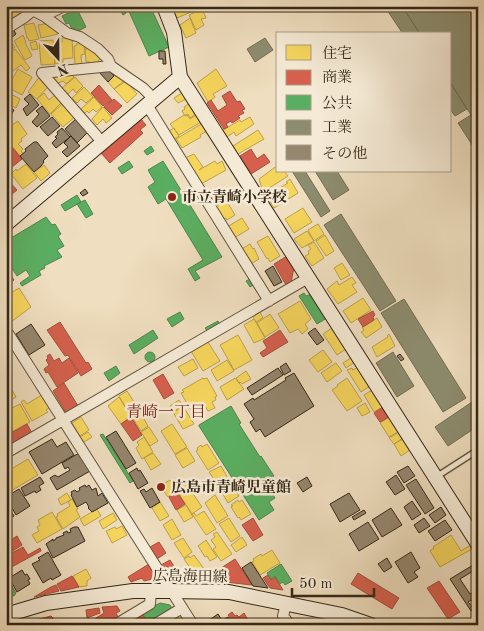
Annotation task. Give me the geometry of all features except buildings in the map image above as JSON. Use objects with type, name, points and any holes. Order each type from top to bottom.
[{"type":"street","points":[[44,16],[64,6]]},
{"type":"street","points":[[164,6],[174,32],[180,76],[478,544]]},
{"type":"street","points":[[6,29],[25,17],[28,8],[44,16],[66,33],[80,37],[98,49],[108,59],[111,66],[143,88],[269,301]]},
{"type":"street","points":[[103,143],[42,73],[111,66]]},
{"type":"street","points":[[6,224],[180,76]]},
{"type":"street","points":[[6,453],[308,278]]},
{"type":"street","points":[[6,330],[193,625]]},
{"type":"street","name":"広島海田線","points":[[6,615],[46,603],[133,592],[171,590],[230,592],[342,615],[371,625]]},
{"type":"street","points":[[115,625],[150,604],[151,591]]},
{"type":"street","points":[[286,604],[283,616],[290,625]]},
{"type":"street","points":[[154,625],[182,608]]},
{"type":"lane","points":[[436,478],[478,450]]},
{"type":"place","name":"市立青崎小学校","points":[[172,197]]},
{"type":"place","name":"広島市青崎児童館","points":[[161,487]]},
{"type":"district","name":"青崎一丁目","points":[[166,411]]}]
